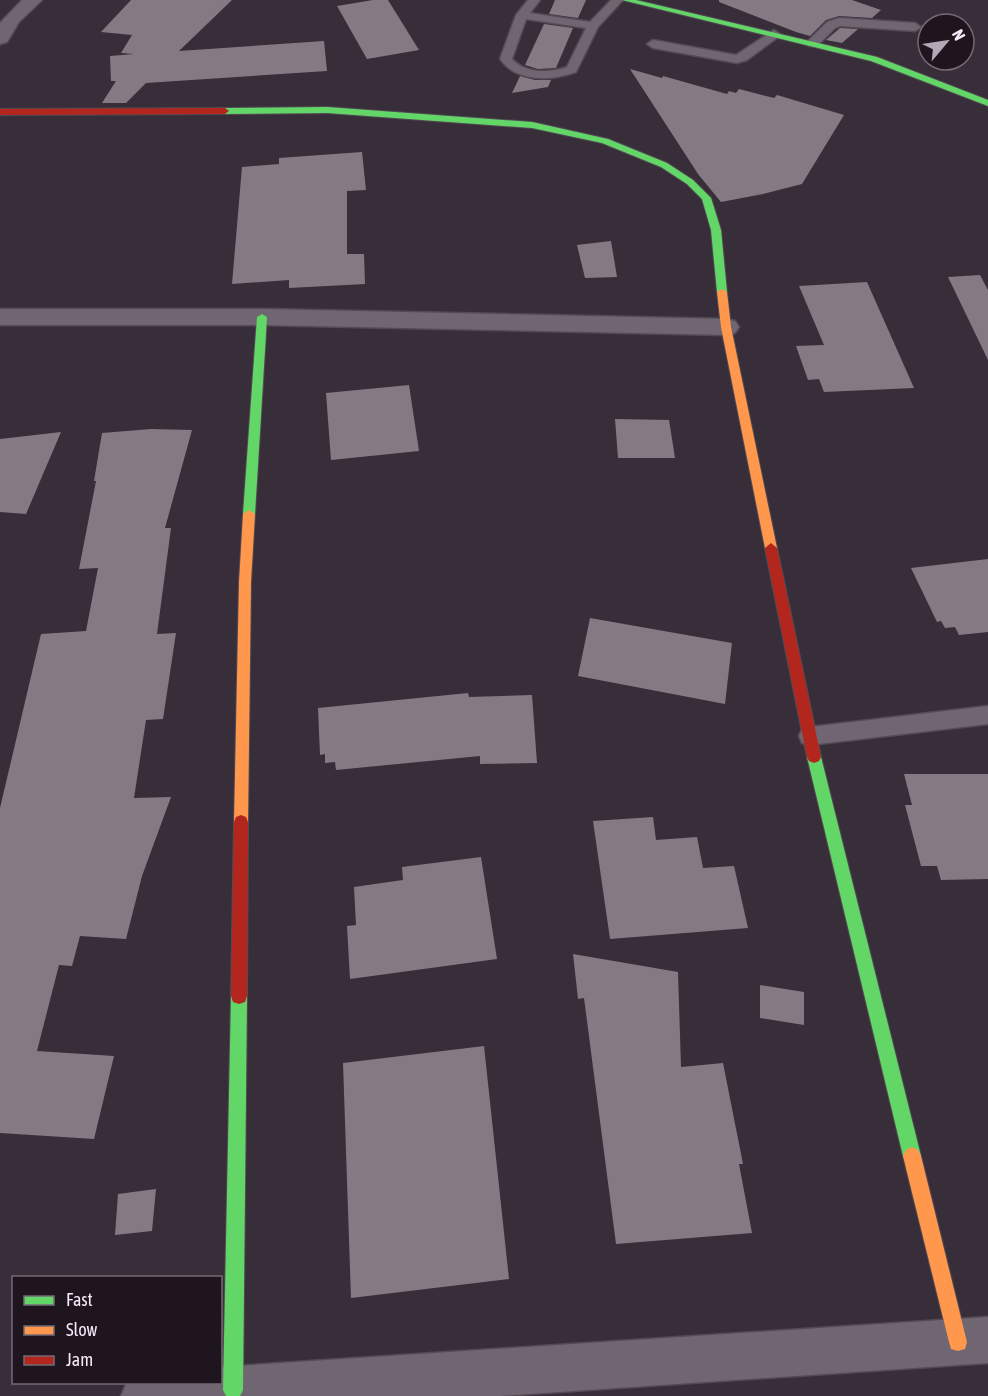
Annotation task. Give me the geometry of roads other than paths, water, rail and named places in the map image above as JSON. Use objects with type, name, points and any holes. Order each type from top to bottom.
[{"type":"street","points":[[0,38],[6,19],[33,0]]},
{"type":"street","points":[[626,0],[874,59],[988,103]]},
{"type":"street","points":[[0,112],[327,110],[532,125],[605,141],[664,165],[690,182],[706,198],[716,230],[726,327],[810,736],[973,1341],[145,1396]]},
{"type":"street","points":[[0,316],[262,316],[726,327]]},
{"type":"street","points":[[233,1390],[245,582],[262,316]]},
{"type":"lane","points":[[534,0],[522,15],[506,60],[519,70],[551,75],[572,69],[592,26],[617,0]]},
{"type":"lane","points":[[522,15],[592,26]]},
{"type":"lane","points":[[813,43],[831,25],[839,22],[915,27]]},
{"type":"lane","points":[[653,44],[736,59],[743,57],[774,34]]},
{"type":"lane","points":[[810,736],[988,715]]}]
